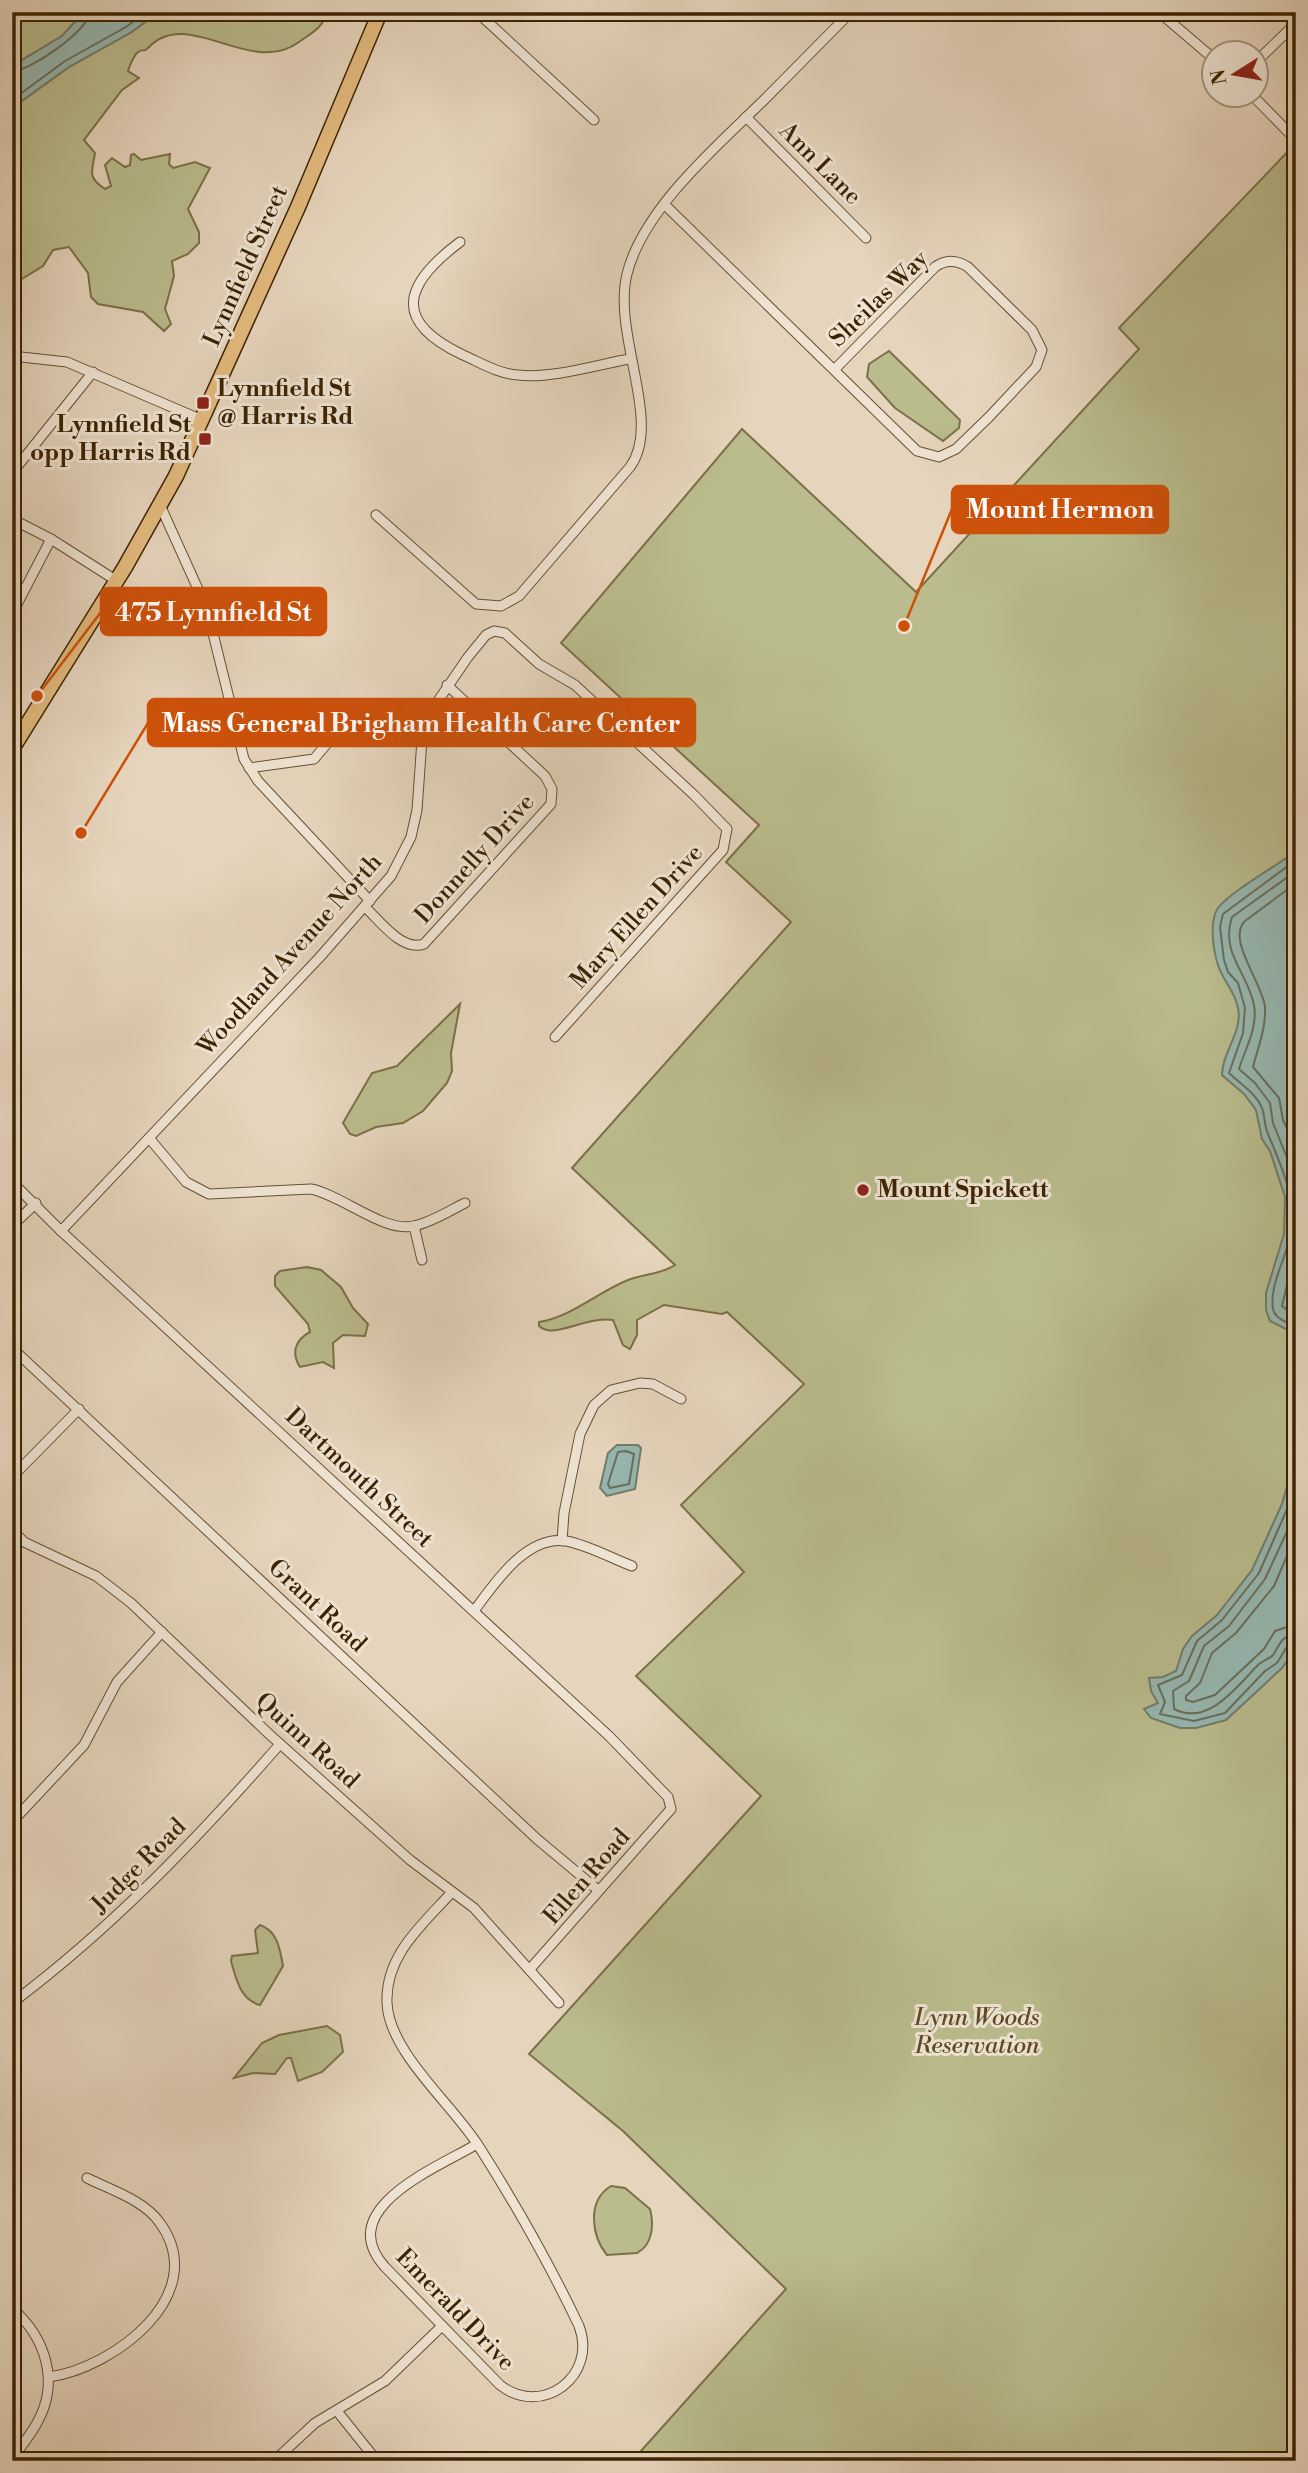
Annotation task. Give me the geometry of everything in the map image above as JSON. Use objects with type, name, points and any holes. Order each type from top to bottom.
[{"type":"main road","name":"Lynnfield Street","points":[[12,749],[117,581],[160,505],[202,420],[368,47],[380,12]]},
{"type":"street","points":[[477,12],[594,120]]},
{"type":"street","points":[[376,515],[476,604],[489,607],[508,604],[519,596],[635,459],[643,432],[623,310],[627,272],[641,238],[665,205],[746,117],[851,12]]},
{"type":"street","points":[[1159,12],[1200,48]]},
{"type":"street","points":[[1270,48],[1296,23]]},
{"type":"street","points":[[1265,108],[1296,140]]},
{"type":"street","name":"Ann Lane","points":[[746,117],[866,238]]},
{"type":"street","name":"Sheilas Way","points":[[665,205],[834,370],[917,451],[939,457],[956,449],[1036,367],[1042,349],[1032,330],[968,267],[957,261],[947,261],[935,267],[834,370]]},
{"type":"street","points":[[460,242],[428,268],[418,284],[416,313],[421,327],[432,339],[489,367],[520,376],[629,359]]},
{"type":"street","points":[[12,356],[67,362],[202,420]]},
{"type":"street","points":[[12,473],[93,372]]},
{"type":"street","points":[[160,505],[207,609],[239,748],[249,768],[367,904]]},
{"type":"street","points":[[12,519],[51,539],[117,581]]},
{"type":"street","points":[[12,614],[51,539]]},
{"type":"street","name":"Woodland Avenue North","points":[[61,1231],[367,904],[399,864],[411,836],[425,725],[447,685],[486,635],[494,631]]},
{"type":"street","name":"Mary Ellen Drive","points":[[494,631],[505,633],[533,660],[585,693],[714,814],[727,833],[723,850],[555,1037]]},
{"type":"street","name":"Donnelly Drive","points":[[367,904],[405,943],[414,946],[424,944],[551,804],[553,794],[548,780],[447,685]]},
{"type":"street","points":[[249,768],[314,759],[357,708]]},
{"type":"street","points":[[149,1138],[186,1182],[209,1194],[308,1188],[326,1193],[391,1224],[414,1226],[464,1203]]},
{"type":"street","name":"Dartmouth Street","points":[[12,1182],[36,1203],[61,1231],[650,1777],[668,1797],[671,1809]]},
{"type":"street","points":[[12,1226],[36,1203]]},
{"type":"street","points":[[414,1226],[422,1261]]},
{"type":"street","name":"Grant Road","points":[[12,1348],[537,1839],[598,1890]]},
{"type":"street","points":[[562,1541],[564,1513],[580,1434],[594,1405],[611,1390],[640,1383],[653,1384],[681,1399]]},
{"type":"street","points":[[12,1476],[79,1409]]},
{"type":"street","name":"Quinn Road","points":[[12,1530],[23,1542],[96,1576],[162,1632],[280,1744],[410,1860],[474,1908],[559,2003]]},
{"type":"street","points":[[474,1611],[495,1582],[527,1552],[544,1544],[562,1541],[632,1566]]},
{"type":"street","points":[[12,1822],[84,1745],[117,1682],[162,1632]]},
{"type":"street","name":"Judge Road","points":[[12,2003],[69,1960],[118,1915],[227,1805],[280,1744]]},
{"type":"street","name":"Ellen Road","points":[[530,1969],[671,1809]]},
{"type":"street","name":"Emerald Drive","points":[[452,1892],[404,1945],[393,1966],[387,2003],[394,2034],[477,2144],[577,2322],[583,2339],[582,2357],[576,2374],[559,2390],[538,2397],[520,2396],[500,2385],[381,2262],[373,2248],[372,2227],[376,2211],[388,2196],[477,2144]]},
{"type":"street","points":[[49,2377],[89,2367],[123,2347],[152,2319],[171,2282],[172,2253],[160,2223],[138,2204],[87,2178]]},
{"type":"street","points":[[12,2308],[26,2320],[41,2344],[49,2377],[41,2414],[12,2460]]},
{"type":"street","points":[[274,2461],[307,2430],[385,2381],[442,2326]]},
{"type":"street","points":[[337,2411],[377,2461]]},
{"type":"green space","points":[[12,12],[84,12],[62,36],[12,66]]},
{"type":"green space","points":[[159,12],[328,12],[312,33],[280,51],[260,52],[182,34],[164,37],[136,54],[128,71],[139,78],[122,90],[84,140],[95,153],[93,177],[105,189],[111,186],[105,165],[112,158],[125,167],[130,165],[131,155],[134,154],[141,160],[170,154],[169,164],[173,168],[195,162],[210,168],[188,209],[199,232],[199,243],[188,254],[172,261],[174,276],[165,309],[171,324],[164,331],[143,312],[98,304],[91,297],[88,273],[69,247],[53,250],[43,266],[12,285],[12,108],[69,67],[130,33]]},
{"type":"green space","name":"Lynn Woods Reservation","points":[[1296,143],[1296,2461],[632,2461],[786,2289],[623,2131],[529,2054],[761,1796],[636,1676],[744,1572],[681,1505],[804,1384],[727,1312],[722,1314],[664,1305],[637,1320],[637,1335],[630,1349],[623,1345],[613,1320],[592,1321],[553,1330],[545,1330],[539,1326],[539,1322],[573,1310],[628,1280],[675,1265],[572,1168],[791,922],[726,862],[759,825],[561,643],[742,429],[916,592],[1139,349],[1119,328]]},
{"type":"green space","points":[[889,351],[960,420],[959,428],[943,441],[895,408],[867,377],[869,364]]},
{"type":"green space","points":[[460,1004],[451,1053],[452,1071],[447,1083],[423,1111],[403,1123],[376,1127],[356,1136],[350,1134],[343,1123],[372,1073],[397,1066]]},
{"type":"green space","points":[[307,1267],[321,1270],[341,1287],[353,1308],[368,1324],[365,1336],[343,1335],[333,1343],[334,1368],[323,1362],[300,1367],[295,1352],[301,1339],[310,1332],[308,1324],[275,1286],[275,1276],[280,1271]]},
{"type":"green space","points":[[260,1925],[274,1936],[283,1966],[260,2005],[243,1993],[231,1961],[232,1956],[258,1953],[255,1930]]},
{"type":"green space","points":[[327,2026],[340,2035],[343,2052],[322,2072],[298,2081],[291,2058],[287,2058],[275,2074],[253,2073],[234,2078],[262,2043],[279,2035]]},
{"type":"green space","points":[[611,2186],[625,2188],[650,2209],[651,2234],[646,2245],[637,2253],[607,2255],[598,2239],[595,2210],[603,2193]]},
{"type":"water","points":[[84,12],[159,12],[130,33],[69,67],[12,108],[12,66],[62,36]]},
{"type":"water","points":[[1296,851],[1296,1341],[1288,1330],[1270,1321],[1266,1310],[1266,1293],[1284,1234],[1285,1197],[1270,1151],[1262,1139],[1256,1110],[1244,1094],[1222,1075],[1239,1017],[1234,996],[1218,965],[1213,944],[1213,928],[1215,914],[1224,901]]},
{"type":"water","points":[[617,1445],[638,1445],[641,1448],[635,1489],[607,1496],[600,1488],[608,1453]]},
{"type":"water","points":[[1296,1474],[1296,1648],[1282,1668],[1226,1720],[1196,1728],[1180,1728],[1151,1718],[1144,1709],[1158,1703],[1151,1691],[1149,1678],[1163,1677],[1176,1671],[1183,1649],[1192,1636],[1217,1615],[1252,1570],[1282,1504],[1290,1476]]},
{"type":"place","name":"Lynnfield St @ Harris Rd","points":[[203,403]]},
{"type":"place","name":"Lynnfield St opp Harris Rd","points":[[205,439]]},
{"type":"place","name":"Mount Hermon","points":[[904,626]]},
{"type":"place","name":"475 Lynnfield St","points":[[37,696]]},
{"type":"place","name":"Mass General Brigham Health Care Center","points":[[81,833]]},
{"type":"place","name":"Mount Spickett","points":[[863,1190]]}]
